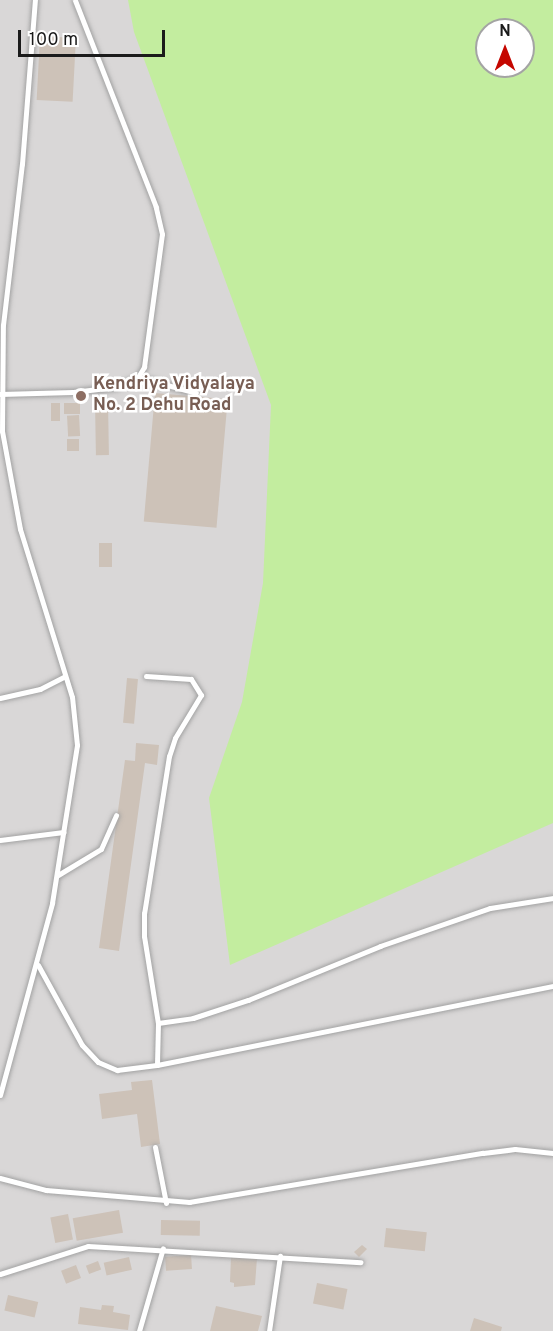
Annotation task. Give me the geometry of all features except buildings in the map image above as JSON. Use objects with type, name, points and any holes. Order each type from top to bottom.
[{"type":"lane","points":[[0,1095],[38,965],[58,875],[77,745],[77,720],[20,529],[5,462],[0,394],[3,325],[35,0]]},
{"type":"lane","points":[[0,394],[73,392],[115,387],[138,377],[144,367],[162,234],[156,207],[75,0]]},
{"type":"lane","points":[[138,377],[195,393]]},
{"type":"lane","points":[[0,698],[40,689],[65,676]]},
{"type":"lane","points":[[146,676],[191,679],[201,695],[175,738],[170,756],[144,913],[144,936],[158,1023],[157,1065]]},
{"type":"lane","points":[[58,875],[102,849],[116,815]]},
{"type":"lane","points":[[0,840],[64,832]]},
{"type":"lane","points":[[158,1023],[237,1004],[380,946],[490,908],[553,898]]},
{"type":"lane","points":[[38,965],[74,1033],[98,1062],[117,1070],[157,1065],[553,986]]},
{"type":"lane","points":[[156,1146],[166,1203]]},
{"type":"lane","points":[[0,1178],[46,1190],[166,1203],[483,1153],[515,1149],[553,1154]]},
{"type":"lane","points":[[0,1274],[88,1246],[163,1248],[361,1262]]},
{"type":"lane","points":[[139,1331],[163,1248]]},
{"type":"lane","points":[[269,1331],[280,1256]]},
{"type":"shaded area","points":[[0,0],[553,0],[553,1331],[0,1331]]},
{"type":"green space","points":[[128,0],[553,0],[553,823],[230,965],[209,798],[242,702],[263,583],[271,405],[134,32]]},
{"type":"place","name":"Kendriya Vidyalaya No. 2 Dehu Road","points":[[81,396]]}]
